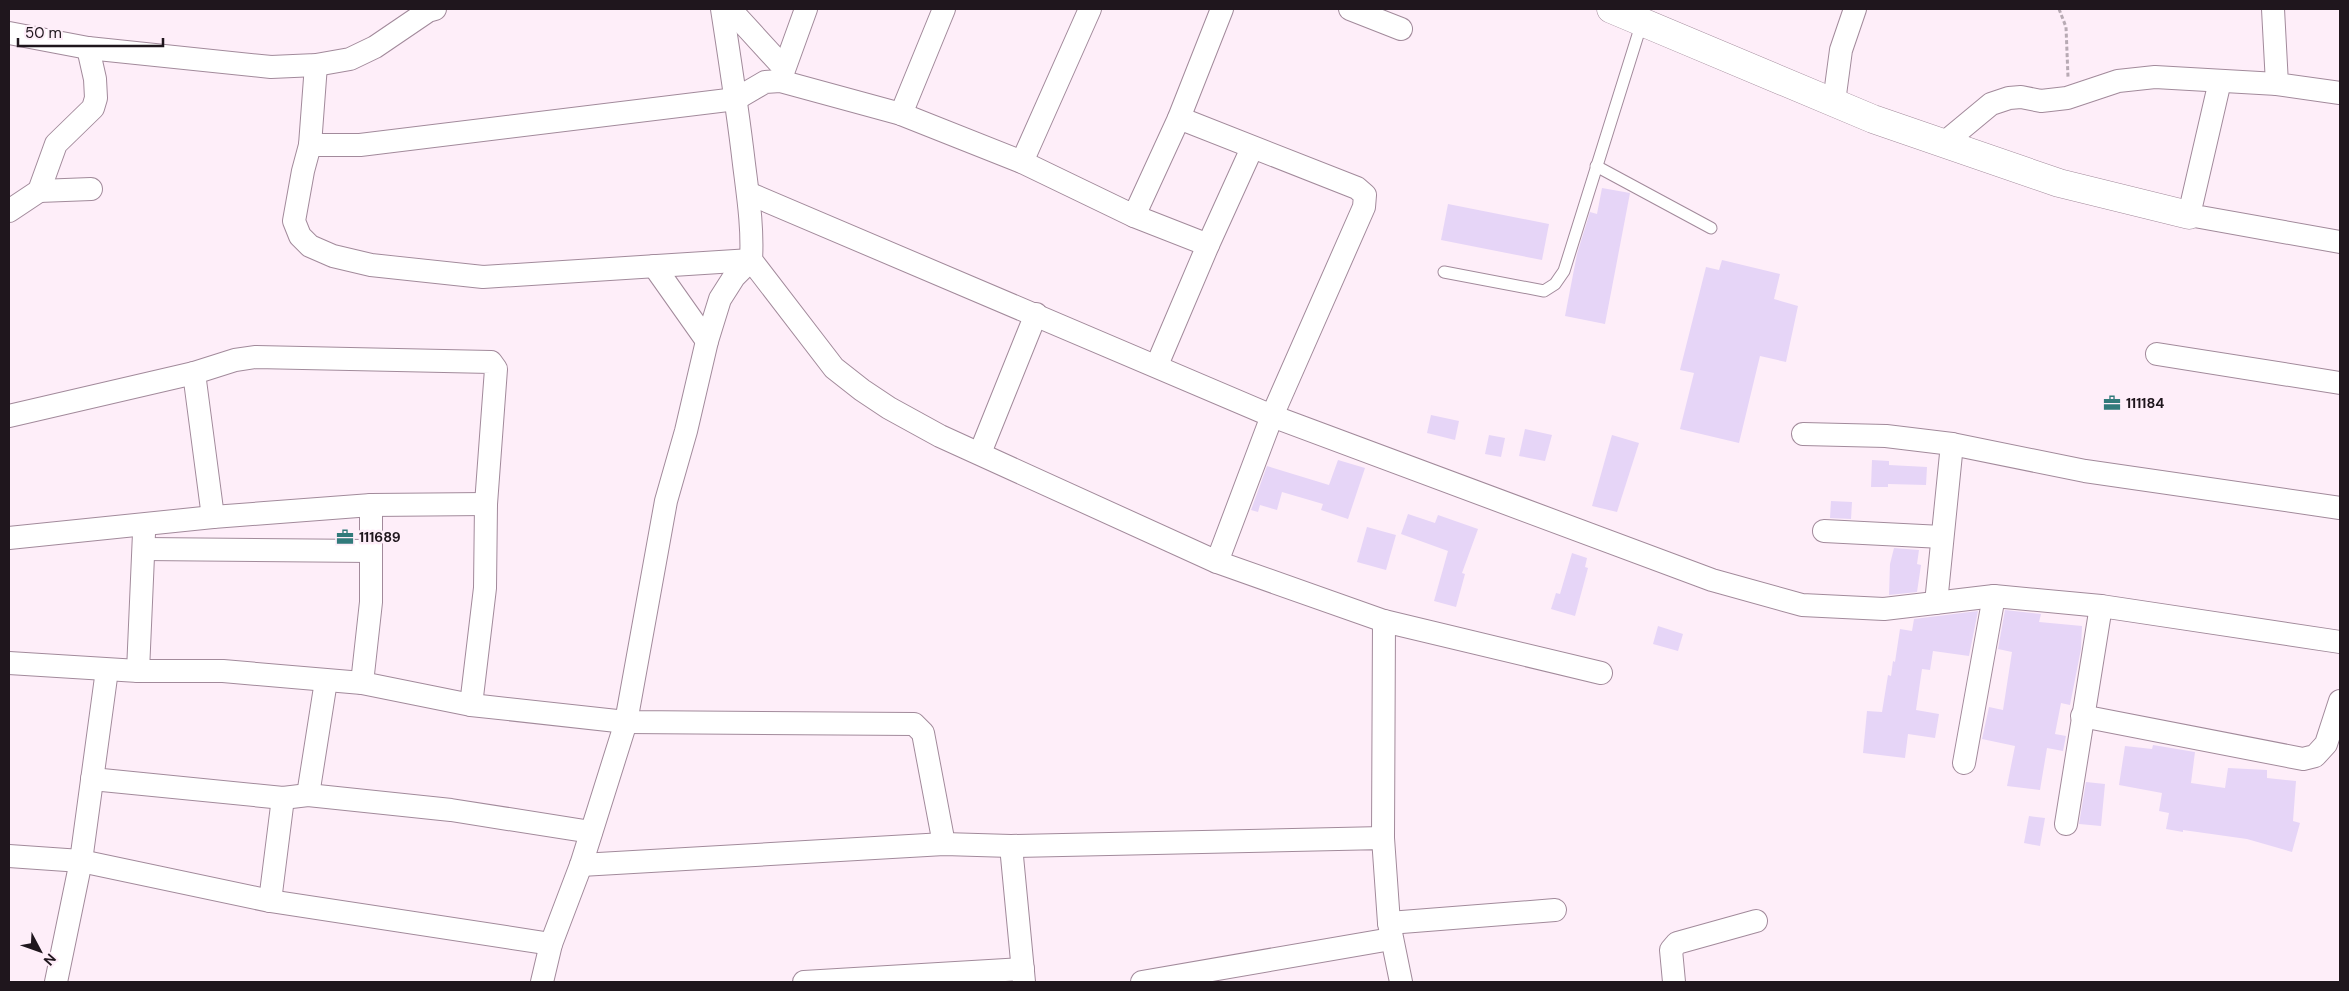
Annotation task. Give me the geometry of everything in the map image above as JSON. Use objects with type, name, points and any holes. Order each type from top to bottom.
[{"type":"street","points":[[9,34],[88,48],[271,67],[316,66],[350,59],[367,51],[428,11],[435,9]]},
{"type":"street","points":[[722,9],[748,193],[752,260],[834,368],[862,390],[889,408],[980,454],[1217,562],[1384,621],[1600,673]]},
{"type":"street","points":[[730,9],[782,75],[901,114],[1022,162],[1134,216],[1208,245]]},
{"type":"street","points":[[310,145],[360,145],[736,99],[765,82],[782,75],[806,9]]},
{"type":"street","points":[[901,114],[944,9]]},
{"type":"street","points":[[1022,162],[1090,9]]},
{"type":"street","points":[[1134,216],[1179,118],[1222,9]]},
{"type":"street","points":[[1350,9],[1401,29]]},
{"type":"street","points":[[1611,9],[1834,102],[2059,183],[2189,216],[2340,242]]},
{"type":"street","points":[[1834,102],[1841,50],[1856,9]]},
{"type":"street","points":[[2273,9],[2278,84]]},
{"type":"street","points":[[39,191],[56,144],[92,108],[96,98],[95,79],[88,48]]},
{"type":"street","points":[[316,66],[310,145],[301,180],[294,221],[300,236],[310,246],[333,256],[370,265],[483,277],[752,260]]},
{"type":"street","points":[[1944,143],[1991,104],[2009,98],[2021,97],[2041,101],[2067,98],[2118,81],[2155,77],[2278,84],[2340,93]]},
{"type":"street","points":[[2189,216],[2220,81]]},
{"type":"street","points":[[1179,118],[1357,188],[1365,195],[1364,207],[1272,416],[1217,562]]},
{"type":"street","points":[[1157,365],[1252,148]]},
{"type":"street","points":[[9,212],[39,191],[91,189]]},
{"type":"street","points":[[748,193],[1157,365],[1272,416],[1712,580],[1802,605],[1884,609],[1994,596],[2100,606],[2340,642]]},
{"type":"street","points":[[542,982],[551,944],[591,832],[626,722],[666,501],[686,431],[707,341],[720,298],[734,277],[752,260]]},
{"type":"street","points":[[654,266],[707,341]]},
{"type":"street","points":[[980,454],[1036,314]]},
{"type":"street","points":[[2157,354],[2340,383]]},
{"type":"street","points":[[9,416],[194,373],[235,360],[256,357],[490,362],[496,369],[486,504],[485,588],[471,705]]},
{"type":"street","points":[[194,373],[213,517]]},
{"type":"street","points":[[1803,434],[1886,436],[1952,444],[2085,472],[2340,508]]},
{"type":"street","points":[[1936,603],[1952,444]]},
{"type":"street","points":[[9,538],[213,517],[371,505],[486,504]]},
{"type":"street","points":[[362,683],[371,602],[371,505]]},
{"type":"street","points":[[138,671],[144,525]]},
{"type":"street","points":[[1824,532],[1942,537]]},
{"type":"street","points":[[144,549],[371,551]]},
{"type":"street","points":[[1964,763],[1994,596]]},
{"type":"street","points":[[2066,824],[2100,606]]},
{"type":"street","points":[[1384,621],[1383,838],[1390,931],[1401,982]]},
{"type":"street","points":[[9,663],[107,670],[223,671],[362,683],[471,705],[626,722],[914,724],[923,733],[944,844]]},
{"type":"street","points":[[56,982],[81,861],[107,670]]},
{"type":"street","points":[[308,796],[326,681]]},
{"type":"street","points":[[2082,716],[2303,759],[2315,756],[2326,744],[2340,701]]},
{"type":"street","points":[[92,779],[283,798],[308,796],[451,810],[591,832]]},
{"type":"street","points":[[270,901],[283,798]]},
{"type":"street","points":[[580,864],[944,844],[1010,846],[1383,838]]},
{"type":"street","points":[[804,982],[1023,976],[1010,846]]},
{"type":"street","points":[[9,856],[81,861],[270,901],[551,944]]},
{"type":"street","points":[[1142,982],[1390,931],[1555,910]]},
{"type":"street","points":[[1674,982],[1670,950],[1677,943],[1756,921]]},
{"type":"lane","points":[[1444,272],[1544,292],[1555,284],[1564,271],[1642,22]]},
{"type":"lane","points":[[1596,166],[1711,228]]},
{"type":"path","points":[[2059,9],[2066,27],[2067,98]]},
{"type":"building","points":[[1602,188],[1630,193],[1605,324],[1565,316],[1577,254],[1590,212],[1597,214]]},
{"type":"building","points":[[1448,204],[1549,224],[1542,260],[1441,240]]},
{"type":"building","points":[[1722,260],[1780,274],[1774,299],[1798,306],[1786,362],[1760,356],[1739,443],[1680,429],[1694,373],[1680,370],[1706,267],[1719,270]]},
{"type":"building","points":[[1431,415],[1459,421],[1455,440],[1427,433]]},
{"type":"building","points":[[1525,429],[1552,435],[1545,461],[1519,456]]},
{"type":"building","points":[[1489,435],[1505,438],[1501,457],[1485,454]]},
{"type":"building","points":[[1612,435],[1639,443],[1617,512],[1592,506]]},
{"type":"building","points":[[1338,460],[1365,468],[1348,519],[1321,510],[1323,504],[1282,492],[1277,510],[1260,505],[1258,512],[1251,510],[1267,466],[1329,485]]},
{"type":"building","points":[[1872,460],[1889,461],[1889,465],[1927,467],[1926,485],[1888,484],[1888,487],[1871,487]]},
{"type":"building","points":[[1831,501],[1852,502],[1851,519],[1830,518]]},
{"type":"building","points":[[1408,514],[1435,523],[1438,515],[1478,529],[1462,573],[1465,574],[1456,607],[1434,601],[1448,551],[1401,534]]},
{"type":"building","points":[[1367,527],[1396,535],[1386,570],[1357,562]]},
{"type":"building","points":[[1894,548],[1919,550],[1917,564],[1921,565],[1917,592],[1889,595],[1890,564]]},
{"type":"building","points":[[1572,553],[1587,558],[1585,567],[1588,568],[1575,616],[1551,609],[1556,593],[1560,594]]},
{"type":"building","points":[[2005,610],[2041,614],[2039,622],[2082,626],[2081,649],[2070,705],[2061,703],[2055,734],[2066,736],[2063,751],[2047,748],[2040,790],[2007,786],[2015,746],[1982,739],[1989,707],[2003,710],[2012,652],[1998,649]]},
{"type":"building","points":[[1978,611],[1969,656],[1933,651],[1930,670],[1922,669],[1916,710],[1939,714],[1935,738],[1908,734],[1905,758],[1863,753],[1867,711],[1882,712],[1888,675],[1891,676],[1893,661],[1895,662],[1900,629],[1912,631],[1914,619]]},
{"type":"building","points":[[1658,626],[1683,634],[1678,651],[1653,644]]},
{"type":"building","points":[[2153,745],[2195,752],[2191,783],[2225,788],[2228,768],[2267,770],[2267,778],[2296,781],[2293,821],[2300,823],[2292,852],[2247,839],[2166,829],[2169,813],[2159,811],[2162,793],[2119,785],[2125,746],[2152,749]]},
{"type":"building","points":[[2086,782],[2105,784],[2101,826],[2079,824]]},
{"type":"building","points":[[2029,816],[2045,818],[2040,846],[2024,843]]},
{"type":"place","name":"111184","points":[[2112,403]]},
{"type":"place","name":"111689","points":[[345,537]]}]
